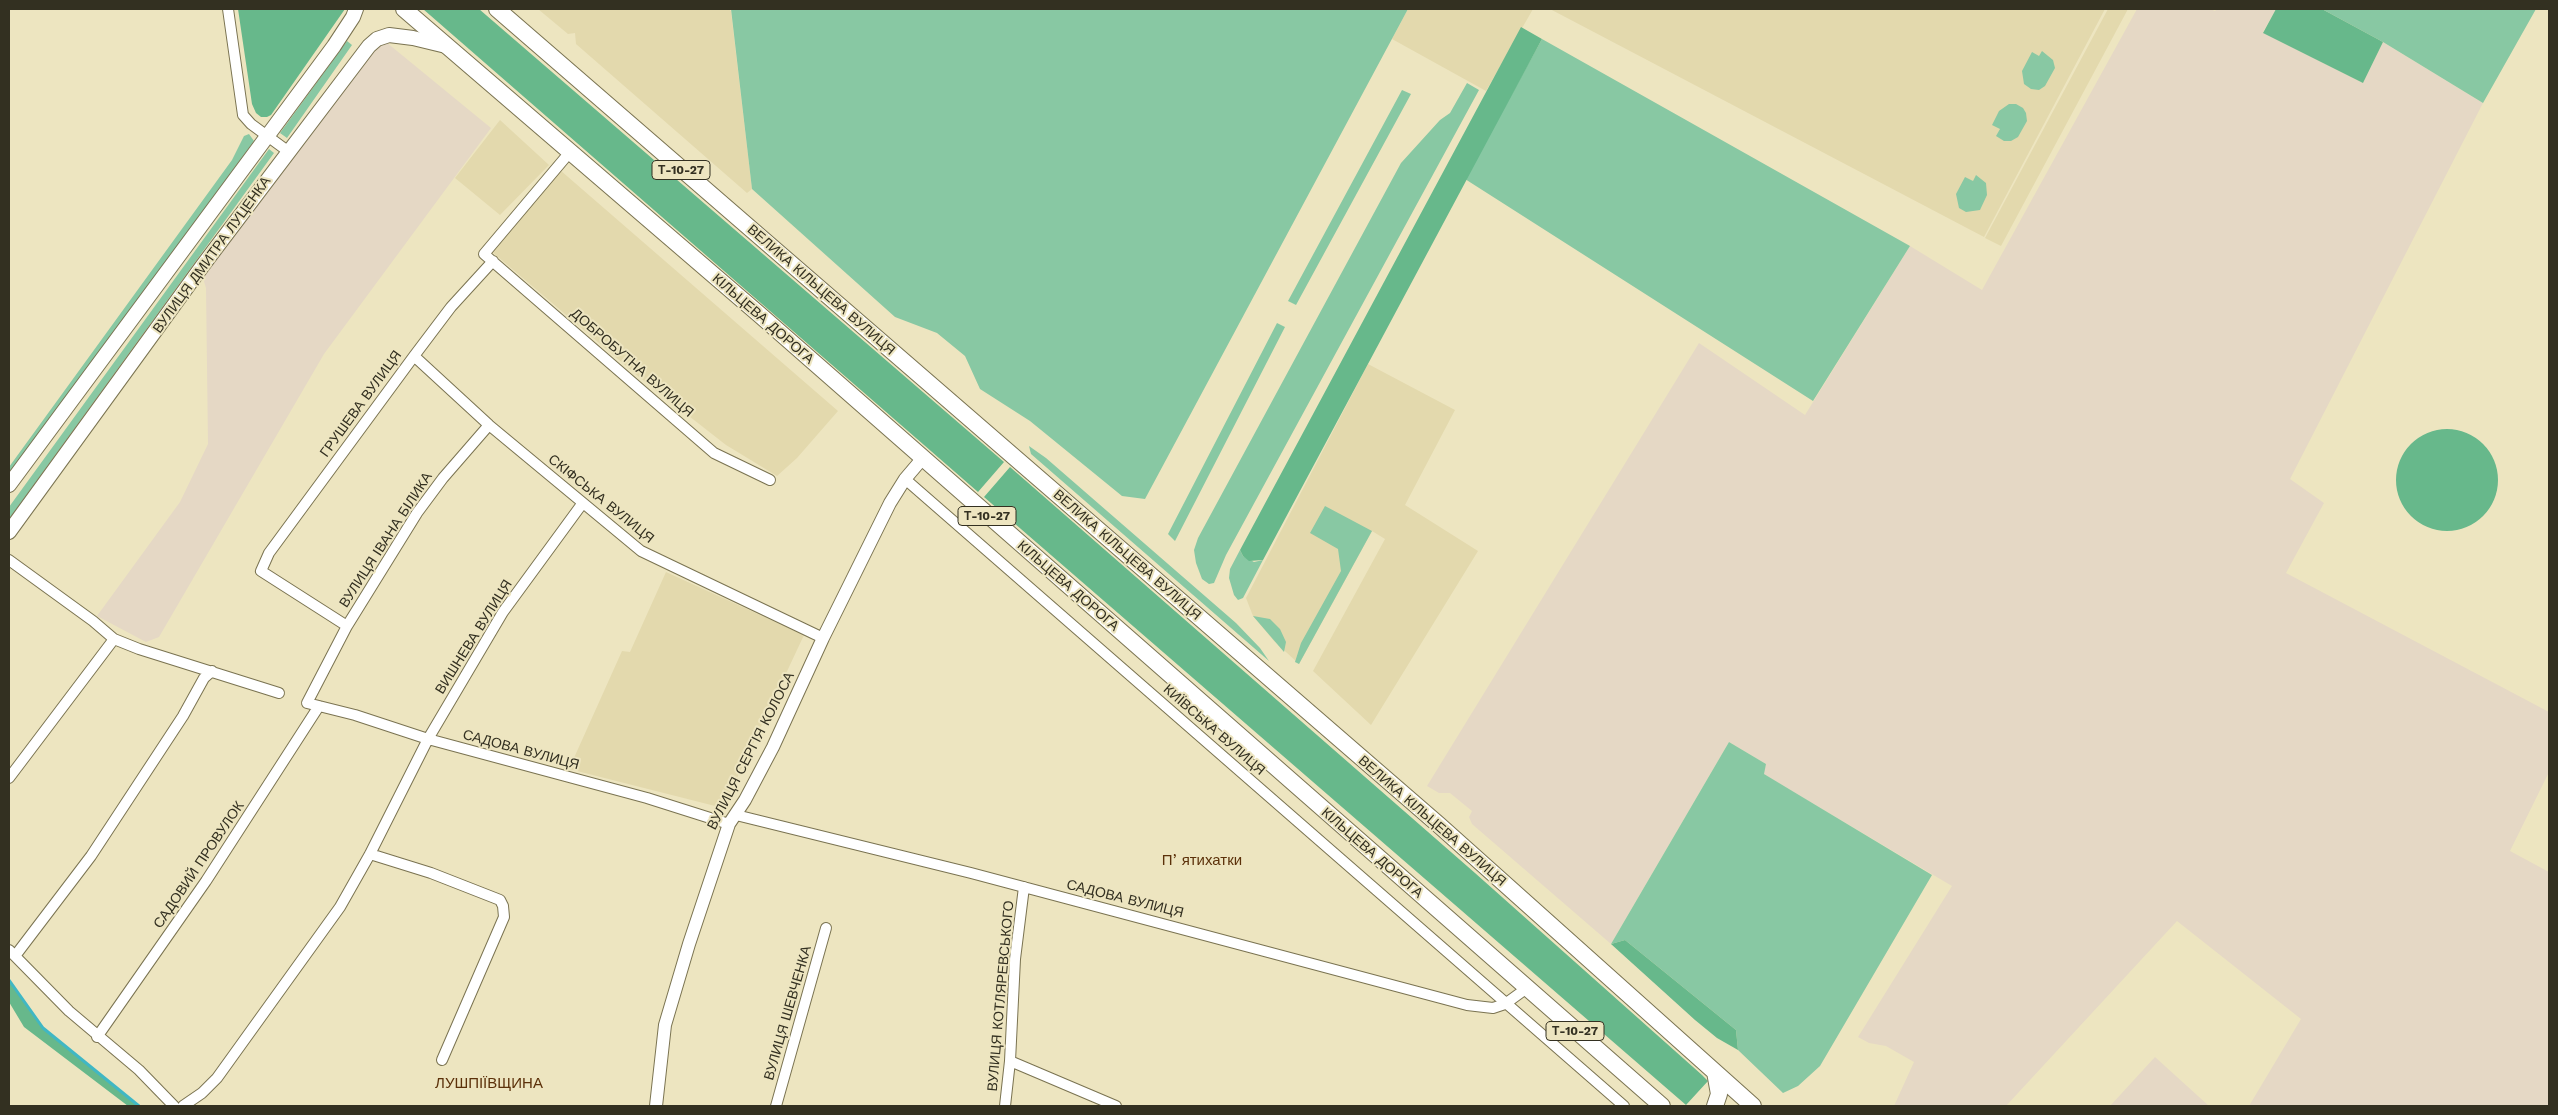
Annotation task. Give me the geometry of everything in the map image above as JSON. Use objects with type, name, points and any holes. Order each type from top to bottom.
[{"type":"highway","name":"КІЛЬЦЕВА ДОРОГА","points":[[404,9],[760,315],[1662,1106]]},
{"type":"highway","name":"ВЕЛИКА КІЛЬЦЕВА ВУЛИЦЯ","points":[[497,9],[1424,813],[1753,1106]]},
{"type":"highway","points":[[1715,1072],[1719,1094],[1715,1106]]},
{"type":"main road","name":"ВУЛИЦЯ ДМИТРА ЛУЦЕНКА","points":[[9,485],[266,134],[334,46],[353,17],[356,9]]},
{"type":"main road","name":"ВУЛИЦЯ ДМИТРА ЛУЦЕНКА","points":[[9,532],[288,152],[369,46],[377,39],[390,35],[446,46]]},
{"type":"street","points":[[228,9],[243,114],[288,152]]},
{"type":"street","name":"ДОБРОБУТНА ВУЛИЦЯ","points":[[570,152],[484,254],[714,453],[770,480]]},
{"type":"street","name":"ГРУШЕВА ВУЛИЦЯ","points":[[261,571],[269,553],[414,356],[451,307],[493,261]]},
{"type":"street","name":"СКІФСЬКА ВУЛИЦЯ","points":[[414,356],[489,425],[582,504],[641,550],[823,638]]},
{"type":"street","name":"ВУЛИЦЯ ІВАНА БІЛИКА","points":[[307,703],[347,626],[417,513],[443,478],[489,425]]},
{"type":"street","name":"ВУЛИЦЯ СЕРГІЯ КОЛОСА","points":[[656,1106],[665,1025],[689,944],[732,820],[773,747],[823,638],[890,504],[905,479],[922,459]]},
{"type":"street","name":"КИЇВСЬКА ВУЛИЦЯ","points":[[905,479],[1088,641],[1229,760],[1505,1004]]},
{"type":"street","name":"ВИШНЕВА ВУЛИЦЯ","points":[[428,739],[503,612],[582,504]]},
{"type":"street","points":[[9,560],[94,621],[114,638],[139,649],[279,693]]},
{"type":"street","name":"ВУЛИЦЯ ІВАНА БІЛИКА","points":[[261,571],[347,626]]},
{"type":"street","points":[[9,778],[114,638]]},
{"type":"street","points":[[174,1106],[139,1070],[97,1037],[45,989],[12,953],[91,856],[183,716],[204,678],[212,671]]},
{"type":"street","name":"САДОВА ВУЛИЦЯ","points":[[307,703],[428,739],[732,820],[1024,888],[1466,1005],[1493,1008],[1505,1004],[1527,988]]},
{"type":"street","name":"САДОВИЙ ПРОВУЛОК","points":[[97,1037],[211,874],[319,706]]},
{"type":"street","points":[[184,1106],[202,1093],[217,1078],[340,907],[370,854],[428,739]]},
{"type":"street","points":[[370,854],[431,873],[500,900],[503,906],[504,917],[442,1060]]},
{"type":"street","name":"ВУЛИЦЯ КОТЛЯРЕВСЬКОГО","points":[[1005,1106],[1010,1061],[1015,959],[1024,888]]},
{"type":"street","name":"ВУЛИЦЯ ШЕВЧЕНКА","points":[[776,1106],[826,928]]},
{"type":"street","points":[[1505,1004],[1624,1106]]},
{"type":"street","points":[[1010,1061],[1116,1106]]},
{"type":"shaded area","points":[[538,9],[729,9],[731,11],[752,189],[747,193],[576,44],[575,33],[568,34]]},
{"type":"shaded area","points":[[1408,9],[1533,9],[1486,91],[1392,39]]},
{"type":"shaded area","points":[[1550,9],[2105,9],[1984,237]]},
{"type":"shaded area","points":[[2108,9],[2128,9],[2001,246],[1985,238]]},
{"type":"shaded area","points":[[2137,9],[2210,9],[2215,11],[2217,9],[2276,9],[2263,32],[2363,83],[2383,42],[2483,103],[2290,479],[2324,503],[2286,573],[2549,712],[2549,772],[2510,851],[2549,872],[2549,1106],[2249,1106],[2301,1019],[2177,921],[2006,1106],[1894,1106],[1914,1062],[1886,1046],[1869,1043],[1858,1037],[1952,886],[1763,774],[1766,764],[1729,742],[1611,944],[1472,824],[1469,817],[1472,811],[1450,793],[1439,793],[1427,786],[1699,343],[1805,415],[1910,246],[1982,290]]},
{"type":"shaded area","points":[[386,42],[491,128],[324,354],[159,637],[146,642],[97,616],[180,502],[208,444],[206,288],[203,278],[376,45]]},
{"type":"shaded area","points":[[500,120],[549,165],[500,215],[455,178]]},
{"type":"shaded area","points":[[560,170],[838,411],[797,458],[777,476],[726,445],[639,377],[491,251]]},
{"type":"shaded area","points":[[1368,364],[1455,410],[1405,505],[1478,551],[1371,725],[1313,671],[1385,539],[1372,531],[1299,664],[1274,641],[1253,616],[1246,598]]},
{"type":"shaded area","points":[[666,572],[804,635],[723,808],[569,769],[622,651],[630,652]]},
{"type":"shaded area","points":[[2155,1057],[2209,1106],[2110,1106]]},
{"type":"green space","points":[[238,9],[345,9],[271,115],[267,117],[261,117],[256,113],[252,104]]},
{"type":"green space","points":[[423,9],[479,9],[1004,462],[978,492]]},
{"type":"green space","points":[[731,9],[1408,9],[1145,499],[1122,496],[1030,421],[980,389],[965,356],[937,333],[895,317],[752,189]]},
{"type":"green space","points":[[2276,9],[2322,9],[2383,42],[2363,83],[2263,33]]},
{"type":"green space","points":[[2322,9],[2536,9],[2483,103],[2383,42]]},
{"type":"green space","points":[[1521,27],[1542,39],[1263,560],[1249,561],[1240,550]]},
{"type":"green space","points":[[1542,39],[1910,246],[1813,401],[1465,179]]},
{"type":"green space","points":[[347,41],[352,45],[287,138],[280,133]]},
{"type":"green space","points":[[2042,51],[2053,60],[2055,68],[2045,86],[2039,90],[2031,89],[2024,84],[2022,71],[2032,52],[2039,56]]},
{"type":"green space","points":[[1467,83],[1479,90],[1226,555],[1214,583],[1209,584],[1202,579],[1196,563],[1194,550],[1198,538],[1401,163],[1440,120],[1450,113]]},
{"type":"green space","points":[[1402,90],[1411,94],[1296,305],[1288,301]]},
{"type":"green space","points":[[2009,104],[2016,104],[2023,108],[2027,121],[2018,137],[2011,141],[2004,141],[1996,136],[2000,129],[1992,125],[1999,111]]},
{"type":"green space","points":[[249,134],[254,141],[9,477],[9,467],[232,160],[244,136]]},
{"type":"green space","points":[[269,149],[274,153],[9,519],[9,507]]},
{"type":"green space","points":[[1976,175],[1986,183],[1987,195],[1980,210],[1966,212],[1959,208],[1956,194],[1965,177],[1973,181]]},
{"type":"green space","points":[[1277,323],[1285,327],[1175,541],[1168,534]]},
{"type":"green space","points":[[2447,429],[2467,432],[2476,437],[2490,451],[2495,460],[2498,480],[2495,500],[2490,509],[2476,523],[2467,528],[2447,531],[2427,528],[2418,523],[2404,509],[2399,500],[2396,480],[2399,460],[2404,451],[2418,437],[2427,432]]},
{"type":"green space","points":[[1029,446],[1046,458],[1236,623],[1260,648],[1269,661],[1031,454]]},
{"type":"green space","points":[[1010,467],[1475,873],[1708,1081],[1686,1105],[984,497]]},
{"type":"green space","points":[[1325,506],[1372,531],[1299,664],[1295,662],[1301,643],[1341,571],[1338,549],[1310,533]]},
{"type":"green space","points":[[1240,550],[1243,556],[1254,562],[1263,560],[1243,598],[1238,600],[1234,595],[1229,578],[1230,569]]},
{"type":"green space","points":[[1253,616],[1270,619],[1280,629],[1286,642],[1284,652]]},
{"type":"green space","points":[[1729,742],[1766,764],[1764,774],[1932,875],[1820,1066],[1798,1086],[1783,1093],[1738,1050],[1736,1030],[1625,940],[1611,944]]},
{"type":"green space","points":[[1625,940],[1736,1030],[1738,1050],[1717,1038],[1695,1020],[1611,944]]},
{"type":"green space","points":[[9,980],[43,1028],[139,1106],[128,1106],[24,1027],[9,1002]]},
{"type":"waterway","points":[[9,980],[43,1028],[139,1106]]},
{"type":"district","name":"Пʼятихатки","points":[[1202,861]]},
{"type":"district","name":"ЛУШПІЇВЩИНА","points":[[489,1084]]}]
